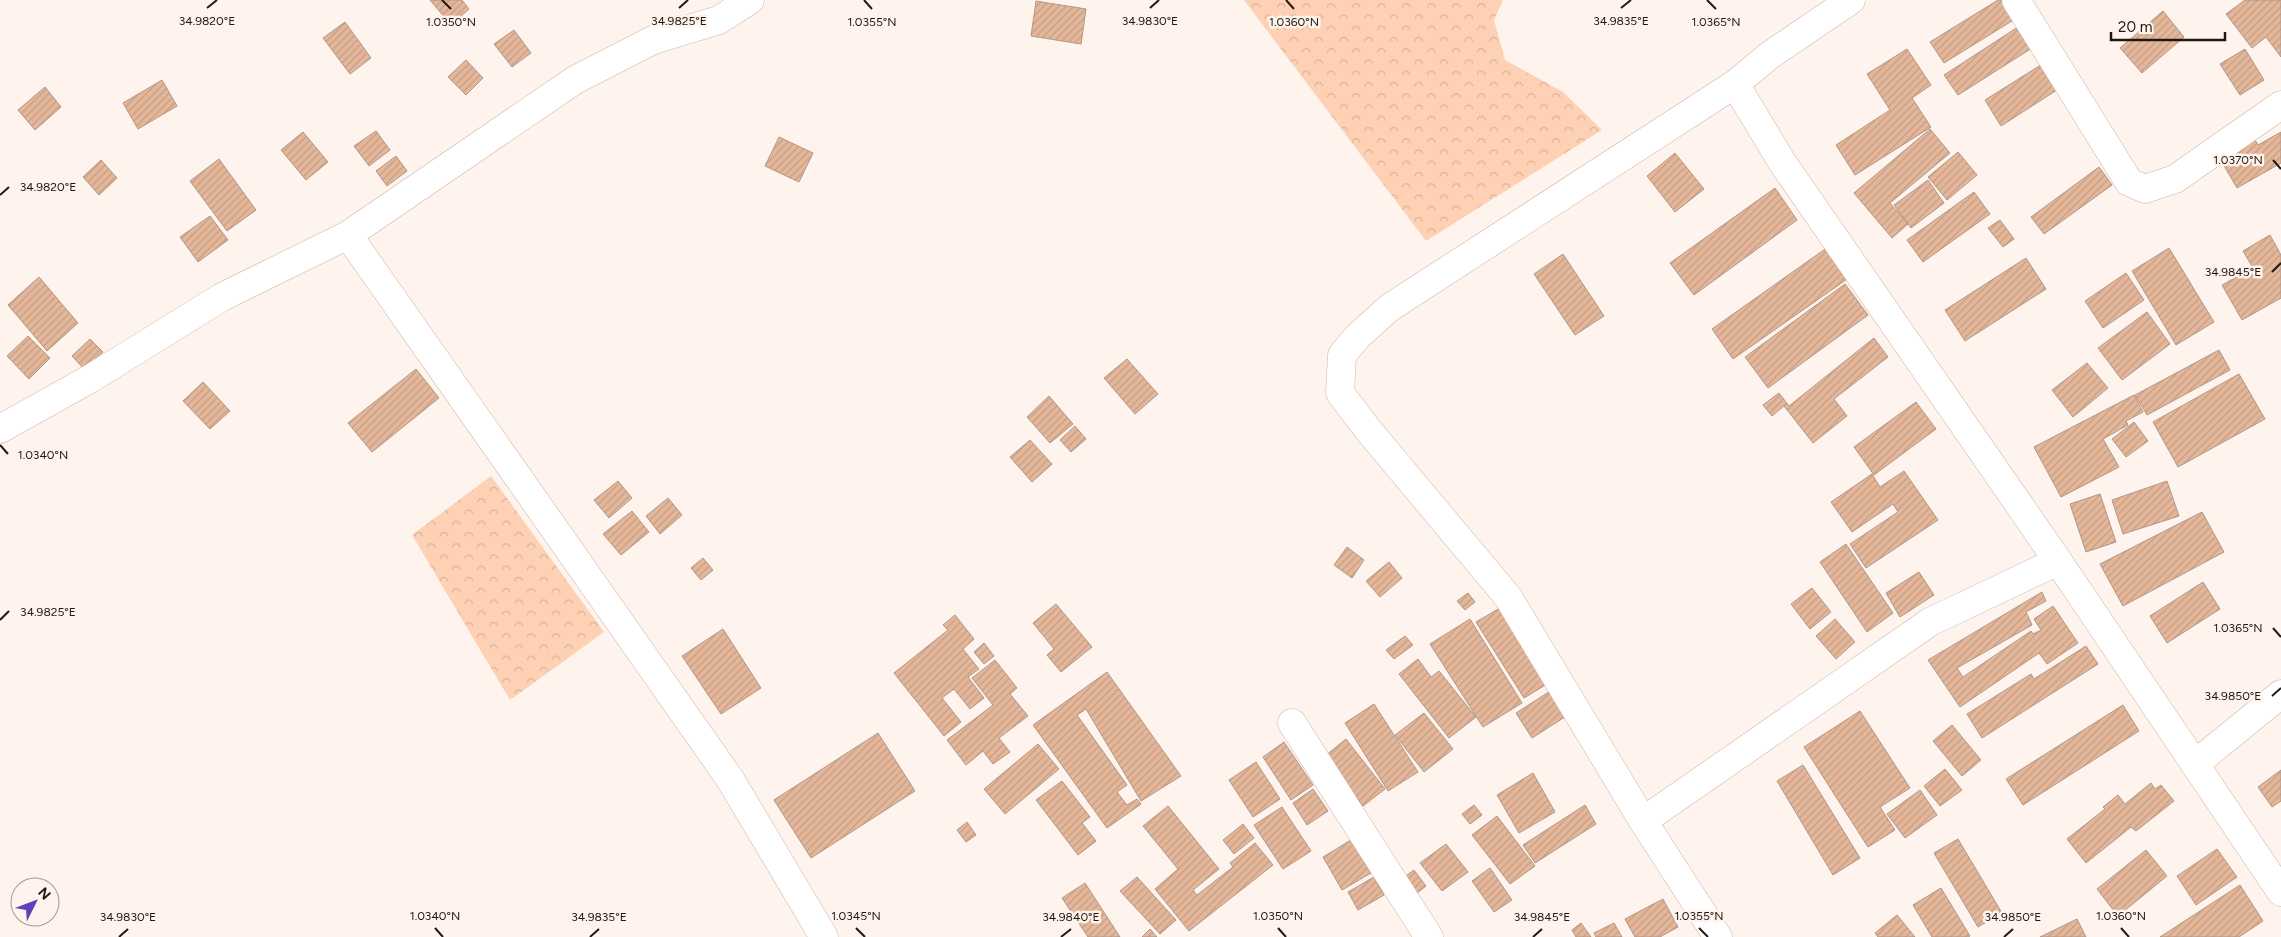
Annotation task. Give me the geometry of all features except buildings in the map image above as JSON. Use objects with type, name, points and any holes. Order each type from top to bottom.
[{"type":"street","points":[[0,429],[88,380],[222,297],[348,234],[575,80],[653,40],[719,20],[750,0]]},
{"type":"street","points":[[1718,937],[1643,821],[1508,598],[1375,439],[1340,394],[1342,355],[1389,308],[1735,84],[1770,55],[1851,0]]},
{"type":"street","points":[[2016,0],[2129,182],[2145,190],[2175,179],[2281,105]]},
{"type":"street","points":[[1735,84],[1782,162],[2058,561],[2281,892]]},
{"type":"street","points":[[348,234],[730,779],[824,937]]},
{"type":"street","points":[[1643,821],[1930,622],[2058,561]]},
{"type":"street","points":[[2195,764],[2281,694]]},
{"type":"street","points":[[1292,722],[1429,937]]},
{"type":"green space","points":[[1244,0],[1503,0],[1494,20],[1505,60],[1563,92],[1602,130],[1426,241]]},
{"type":"green space","points":[[491,476],[604,632],[510,700],[412,535]]}]
